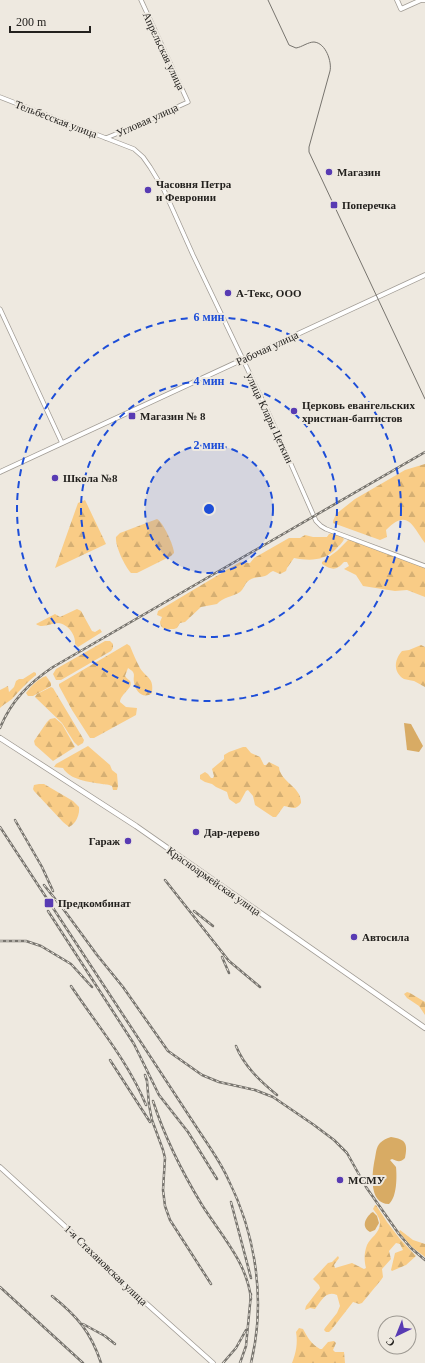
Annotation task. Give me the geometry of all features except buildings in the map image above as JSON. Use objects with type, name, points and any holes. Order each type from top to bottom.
[{"type":"main road","points":[[396,0],[401,9],[425,0]]},
{"type":"main road","name":"Рабочая улица","points":[[0,472],[425,274]]},
{"type":"main road","name":"Красноармейская улица","points":[[0,738],[140,829],[425,1028]]},
{"type":"main road","name":"Красноармейская улица","points":[[0,742],[149,839],[425,1032]]},
{"type":"main road","name":"1-я Стахановская улица","points":[[0,1167],[80,1240],[100,1263],[213,1363]]},
{"type":"street","name":"Апрельская улица","points":[[141,0],[188,102]]},
{"type":"street","name":"Тельбесская улица","points":[[0,97],[134,149]]},
{"type":"street","name":"Угловая улица","points":[[106,138],[188,102]]},
{"type":"street","name":"улица Клары Цеткин","points":[[134,149],[146,162],[164,190],[318,523],[326,529],[425,566]]},
{"type":"street","points":[[0,309],[62,443]]},
{"type":"green space","points":[[425,464],[425,543],[413,526],[405,520],[400,520],[393,524],[386,530],[387,537],[380,540],[333,523],[336,514],[355,499],[405,470]]},
{"type":"green space","points":[[85,500],[106,544],[55,568],[78,503]]},
{"type":"green space","points":[[157,519],[168,534],[174,553],[171,556],[137,573],[131,573],[121,556],[117,546],[116,537],[120,533]]},
{"type":"green space","points":[[332,533],[344,539],[336,549],[327,556],[311,560],[294,558],[286,571],[280,574],[273,571],[265,576],[252,579],[247,582],[242,590],[237,594],[222,600],[217,604],[201,607],[185,622],[180,623],[177,628],[164,629],[161,626],[160,622],[162,617],[157,615],[158,611],[240,562],[250,563],[254,558],[289,538],[300,538],[305,535],[313,537],[327,537]]},
{"type":"green space","points":[[349,539],[425,567],[425,597],[407,590],[395,591],[363,586],[356,575],[344,569],[349,566],[347,562],[344,562],[339,567],[334,569],[322,564],[322,562],[337,551]]},
{"type":"green space","points":[[77,609],[81,611],[92,631],[95,632],[100,629],[102,632],[78,647],[75,644],[71,630],[65,625],[58,623],[41,626],[36,624],[55,614],[60,617]]},
{"type":"green space","points":[[105,641],[110,641],[113,644],[111,651],[61,680],[56,680],[53,674],[56,669]]},
{"type":"green space","points":[[127,644],[130,646],[140,668],[151,681],[152,693],[146,696],[140,694],[135,685],[134,673],[128,668],[125,676],[131,684],[120,702],[126,707],[137,708],[136,715],[94,738],[90,738],[72,710],[59,684]]},
{"type":"green space","points":[[421,645],[425,647],[425,687],[414,681],[404,679],[400,676],[396,669],[397,658],[402,651]]},
{"type":"green space","points":[[34,672],[36,675],[13,698],[0,708],[0,690],[8,686],[9,692],[14,687],[16,681],[23,679]]},
{"type":"green space","points":[[46,676],[51,683],[51,686],[33,696],[28,696],[26,693],[30,688],[37,681]]},
{"type":"green space","points":[[51,687],[84,740],[83,743],[78,746],[62,723],[35,697],[37,694]]},
{"type":"green space","points":[[55,718],[62,724],[75,747],[53,761],[35,745],[34,741],[47,722],[50,719]]},
{"type":"green space","points":[[88,746],[110,765],[112,770],[117,774],[117,790],[113,790],[112,786],[109,785],[80,780],[70,775],[63,768],[54,767],[56,764]]},
{"type":"green space","points":[[246,747],[251,753],[260,757],[264,765],[269,762],[279,767],[283,777],[295,789],[300,797],[301,803],[297,807],[293,808],[284,806],[276,817],[273,817],[255,805],[253,796],[248,790],[240,802],[236,804],[229,799],[227,792],[200,779],[200,775],[205,772],[213,778],[214,776],[212,769],[224,759],[224,755]]},
{"type":"green space","points":[[44,784],[73,801],[79,807],[79,813],[74,824],[69,827],[34,791],[34,785]]},
{"type":"green space","points":[[407,992],[425,1002],[425,1015],[419,1006],[407,998],[404,994]]},
{"type":"green space","points":[[375,1205],[400,1239],[416,1256],[406,1265],[392,1271],[395,1253],[403,1250],[400,1244],[396,1243],[389,1251],[391,1259],[382,1269],[383,1277],[381,1280],[362,1303],[359,1304],[353,1302],[332,1329],[329,1332],[326,1332],[324,1330],[325,1328],[337,1313],[340,1306],[337,1295],[329,1294],[326,1295],[315,1309],[310,1308],[305,1310],[306,1306],[320,1288],[313,1279],[328,1263],[332,1262],[338,1256],[339,1258],[334,1265],[335,1268],[352,1263],[364,1269],[366,1268],[365,1256],[368,1242],[377,1233],[380,1227],[378,1216],[373,1209]]},
{"type":"green space","points":[[400,1230],[413,1240],[425,1244],[425,1257],[412,1247],[399,1232]]},
{"type":"green space","points":[[299,1328],[303,1329],[312,1343],[320,1349],[322,1349],[328,1342],[334,1341],[336,1343],[333,1350],[335,1352],[344,1352],[345,1363],[292,1363],[296,1348],[296,1332]]},
{"type":"shaded area","points":[[404,723],[411,724],[423,746],[419,752],[407,750]]},
{"type":"shaded area","points":[[391,1137],[403,1141],[406,1149],[405,1158],[402,1161],[390,1160],[396,1167],[396,1187],[394,1197],[389,1204],[382,1203],[378,1199],[373,1186],[373,1179],[376,1150],[382,1141]]},
{"type":"shaded area","points":[[373,1212],[377,1216],[379,1223],[375,1230],[370,1232],[367,1230],[365,1223]]},
{"type":"tram line","points":[[268,0],[289,45],[296,48],[314,42],[318,43],[325,49],[329,58],[330,71],[309,147],[309,152],[425,399]]},
{"type":"railway","points":[[0,728],[4,718],[15,701],[36,679],[53,667],[425,452]]},
{"type":"railway","points":[[15,820],[42,867],[53,891]]},
{"type":"railway","points":[[0,827],[212,1151],[238,1200],[252,1245],[258,1292],[258,1316],[251,1363]]},
{"type":"railway","points":[[165,880],[229,961],[260,987]]},
{"type":"railway","points":[[44,885],[123,987],[168,1051],[202,1075],[219,1082],[255,1090],[273,1097],[334,1140],[347,1153],[366,1187],[399,1234],[411,1248],[425,1260]]},
{"type":"railway","points":[[48,911],[134,1044],[159,1095],[188,1132],[217,1179]]},
{"type":"railway","points":[[194,911],[213,926]]},
{"type":"railway","points":[[0,941],[26,941],[41,946],[71,964],[92,987]]},
{"type":"railway","points":[[222,957],[229,973]]},
{"type":"railway","points":[[71,986],[121,1058],[139,1089],[146,1105]]},
{"type":"railway","points":[[236,1046],[243,1060],[253,1073],[277,1095]]},
{"type":"railway","points":[[110,1060],[150,1122]]},
{"type":"railway","points":[[145,1075],[152,1120],[165,1158],[163,1190],[165,1206],[170,1220],[211,1284]]},
{"type":"railway","points":[[153,1101],[174,1154],[202,1205],[239,1261],[249,1286],[251,1299]]},
{"type":"railway","points":[[231,1202],[251,1278]]},
{"type":"railway","points":[[0,1287],[83,1363]]},
{"type":"railway","points":[[240,1363],[246,1346],[251,1294]]},
{"type":"railway","points":[[52,1296],[76,1318],[88,1333],[101,1363]]},
{"type":"railway","points":[[83,1324],[105,1336],[115,1344]]},
{"type":"railway","points":[[223,1363],[236,1348],[246,1330]]},
{"type":"place","name":"Магазин","points":[[329,172]]},
{"type":"place","name":"Часовня Петра и Февронии","points":[[148,190]]},
{"type":"place","name":"Поперечка","points":[[334,205]]},
{"type":"place","name":"А-Текс, ООО","points":[[228,293]]},
{"type":"place","name":"Церковь евангельских христиан-баптистов","points":[[294,411]]},
{"type":"place","name":"Магазин № 8","points":[[132,416]]},
{"type":"place","name":"Школа №8","points":[[55,478]]},
{"type":"place","name":"Дар-дерево","points":[[196,832]]},
{"type":"place","name":"Гараж","points":[[128,841]]},
{"type":"place","name":"Предкомбинат","points":[[49,903]]},
{"type":"place","name":"Автосила","points":[[354,937]]},
{"type":"place","name":"МСМУ","points":[[340,1180]]}]
